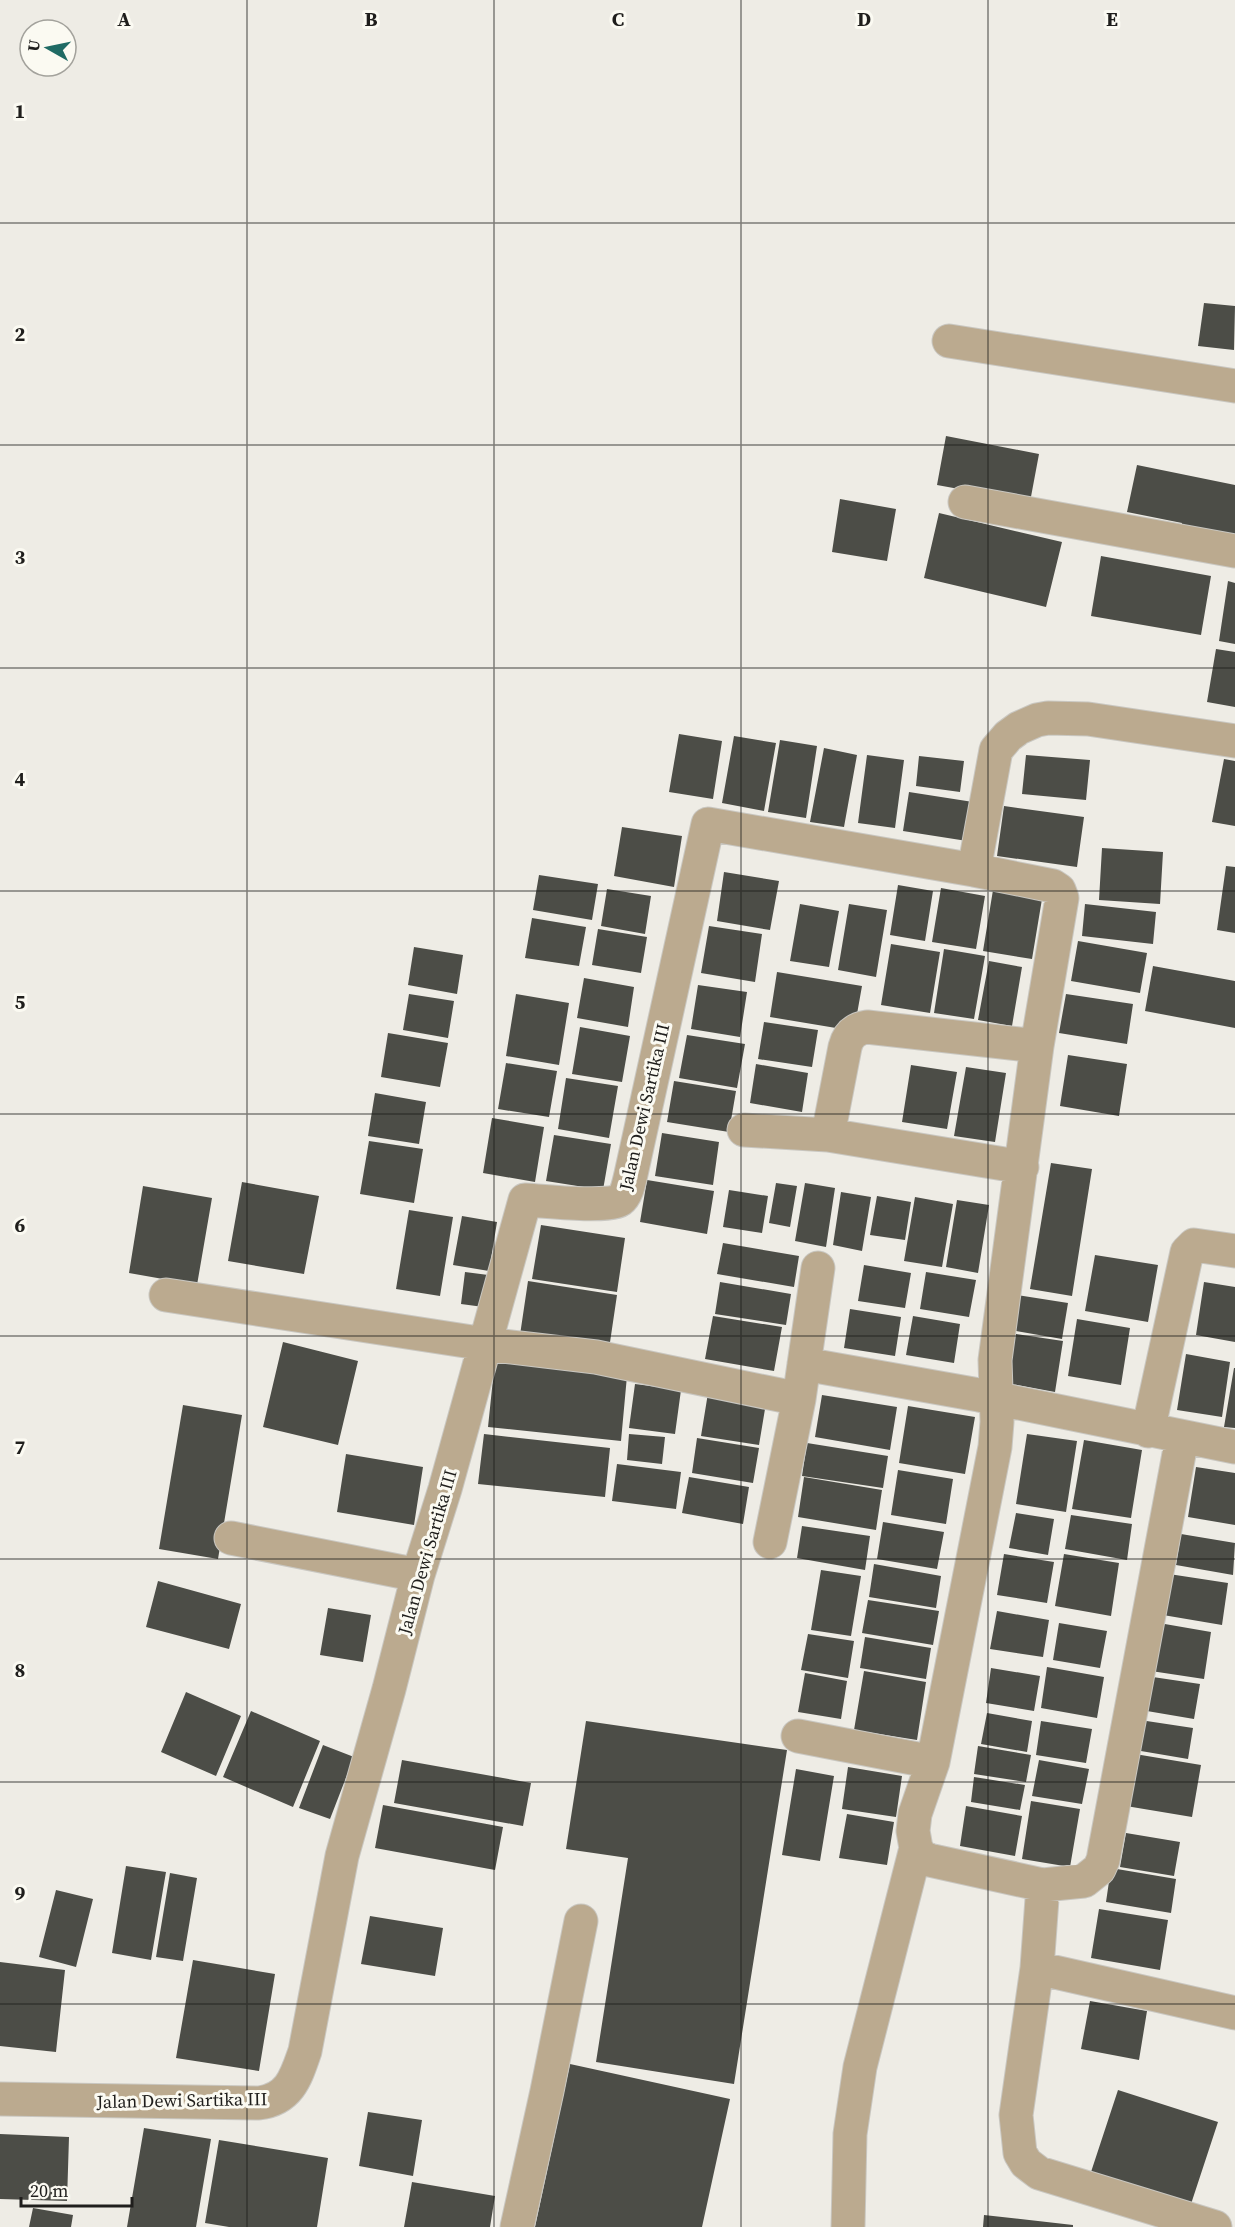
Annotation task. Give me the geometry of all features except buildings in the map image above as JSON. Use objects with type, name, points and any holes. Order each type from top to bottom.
[{"type":"street","points":[[949,341],[1235,386]]},
{"type":"street","points":[[965,502],[1235,551]]},
{"type":"street","points":[[1182,1438],[1103,1860],[1099,1869],[1084,1881],[1043,1885],[928,1860],[921,1856],[916,1848],[913,1831],[915,1814],[933,1762],[994,1447],[995,1360],[1037,1046],[1062,898],[1059,890],[1053,886],[974,870],[996,750],[1008,736],[1028,723],[1047,717],[1088,719],[1235,741]]},
{"type":"street","name":"Jalan Dewi Sartika III","points":[[0,2099],[259,2103],[280,2097],[298,2073],[305,2051],[342,1856],[418,1575],[445,1489],[525,1200],[599,1204],[617,1202],[624,1194],[631,1174],[708,824],[974,870]]},
{"type":"street","points":[[828,1135],[847,1039],[859,1028],[1037,1046]]},
{"type":"street","points":[[744,1130],[828,1135],[1022,1167]]},
{"type":"street","points":[[1148,1431],[1187,1252],[1194,1245],[1235,1251]]},
{"type":"street","points":[[770,1542],[799,1398],[818,1268]]},
{"type":"street","points":[[166,1294],[485,1344],[596,1357],[799,1398]]},
{"type":"street","points":[[804,1364],[996,1399],[1235,1447]]},
{"type":"street","points":[[231,1538],[418,1575]]},
{"type":"street","points":[[798,1736],[933,1762]]},
{"type":"street","points":[[848,2227],[850,2134],[860,2067],[916,1848]]},
{"type":"street","points":[[1043,1885],[1037,1968],[1016,2115],[1020,2153],[1026,2163],[1039,2173],[1215,2227]]},
{"type":"street","points":[[517,2227],[547,2091],[580,1921]]},
{"type":"street","points":[[1037,1968],[1235,2013]]}]
